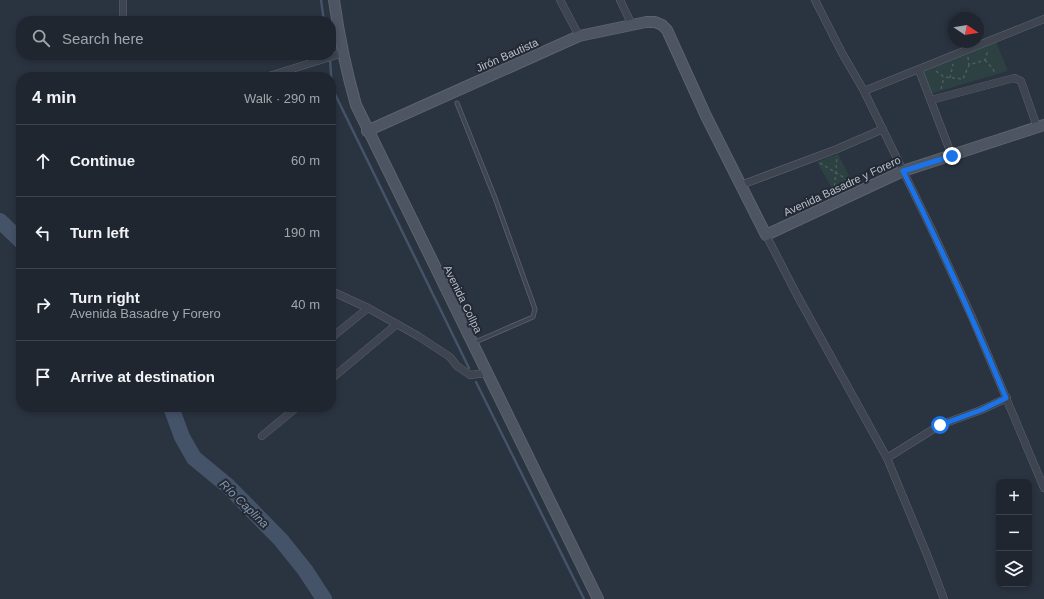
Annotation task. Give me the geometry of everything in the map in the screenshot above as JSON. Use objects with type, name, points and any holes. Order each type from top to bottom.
[{"type":"street","points":[[123,0],[123,16]]},
{"type":"street","name":"Avenida Collpa","points":[[334,0],[343,53],[356,105],[367,131],[598,599]]},
{"type":"street","points":[[560,0],[579,36]]},
{"type":"street","points":[[620,0],[632,25]]},
{"type":"street","points":[[816,0],[842,53],[864,91],[931,228],[972,317],[1044,488]]},
{"type":"street","points":[[864,91],[1044,19]]},
{"type":"street","name":"Jirón Bautista","points":[[367,131],[579,36],[632,25],[655,22],[662,25],[669,35],[706,116],[741,185]]},
{"type":"street","points":[[336,55],[343,53]]},
{"type":"street","points":[[282,72],[321,60]]},
{"type":"street","points":[[919,70],[952,156]]},
{"type":"street","points":[[931,100],[1014,78],[1021,81],[1041,126]]},
{"type":"street","name":"Avenida Basadre y Forero","points":[[766,235],[903,171],[1041,126]]},
{"type":"street","points":[[883,129],[837,149],[741,185],[796,295],[887,458],[944,599]]},
{"type":"street","points":[[336,292],[397,324],[450,357],[457,366],[470,375],[486,373]]},
{"type":"street","points":[[336,334],[368,308]]},
{"type":"street","points":[[336,375],[397,324]]},
{"type":"street","points":[[887,458],[940,425],[981,410],[1006,398]]},
{"type":"street","points":[[262,436],[291,412]]},
{"type":"lane","points":[[457,103],[495,198],[535,309],[532,317],[472,344]]},
{"type":"path","points":[[985,60],[988,50]]},
{"type":"path","points":[[963,79],[969,65],[968,53]]},
{"type":"path","points":[[969,65],[985,60]]},
{"type":"path","points":[[985,60],[993,69],[995,74]]},
{"type":"path","points":[[950,78],[953,62]]},
{"type":"path","points":[[931,70],[936,71],[944,77],[963,79],[966,83]]},
{"type":"path","points":[[940,91],[944,77]]},
{"type":"path","points":[[834,192],[838,154]]},
{"type":"path","points":[[817,162],[853,183]]},
{"type":"shaded area","points":[[996,42],[1008,71],[930,94],[922,71],[984,48]]},
{"type":"shaded area","points":[[838,154],[853,183],[834,192],[817,162]]},
{"type":"waterway","points":[[321,0],[323,16]]},
{"type":"waterway","points":[[330,60],[331,72]]},
{"type":"waterway","points":[[336,96],[469,368]]},
{"type":"waterway","name":"Río Caplina","points":[[0,221],[16,236]]},
{"type":"waterway","points":[[476,382],[584,599]]},
{"type":"waterway","name":"Río Caplina","points":[[173,412],[182,437],[194,458],[228,486],[281,540],[305,570],[324,599]]},
{"type":"route","points":[[940,425],[981,410],[1006,398],[972,317],[903,171],[952,156]]}]
